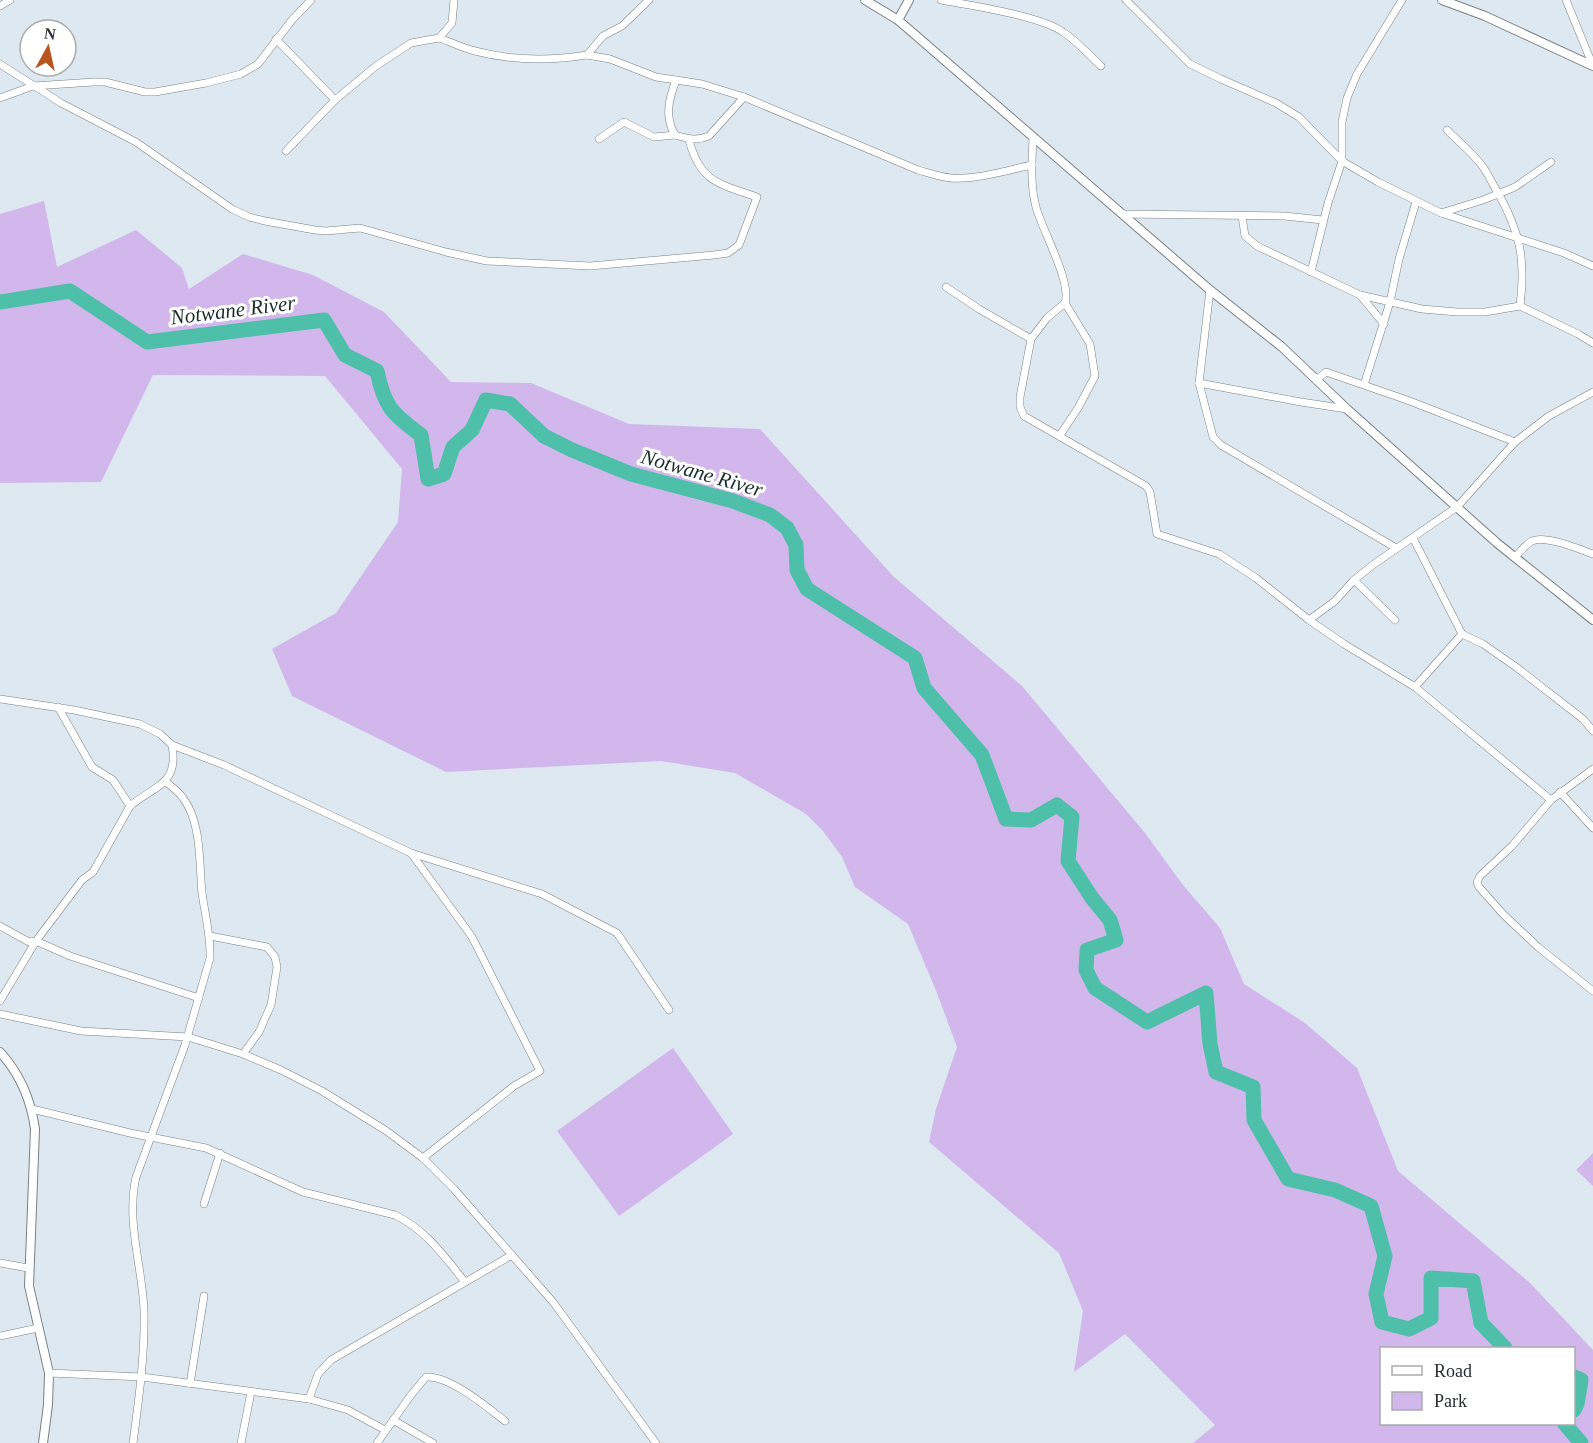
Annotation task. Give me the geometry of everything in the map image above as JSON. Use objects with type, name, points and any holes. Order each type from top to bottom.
[{"type":"street","points":[[0,6],[10,0]]},
{"type":"street","points":[[0,98],[33,86],[105,82],[145,92],[155,92],[241,74],[258,64],[276,39],[311,0]]},
{"type":"street","points":[[439,38],[452,23],[454,0]]},
{"type":"street","points":[[587,55],[603,36],[622,26],[649,0]]},
{"type":"street","points":[[865,0],[897,20],[1210,290],[1282,347],[1347,409],[1457,507],[1593,620]]},
{"type":"street","points":[[897,20],[909,0]]},
{"type":"street","points":[[941,0],[1027,18],[1054,27],[1064,32],[1101,66]]},
{"type":"street","points":[[1126,0],[1190,64],[1276,103],[1299,117],[1342,160],[1416,202],[1441,213],[1564,253],[1593,266]]},
{"type":"street","points":[[1311,272],[1323,220],[1342,160],[1342,122],[1347,98],[1357,74],[1402,0]]},
{"type":"street","points":[[1442,0],[1485,16],[1593,66]]},
{"type":"street","points":[[1566,0],[1593,66]]},
{"type":"street","points":[[286,151],[335,100],[376,66],[404,46],[439,38],[476,51],[511,58],[557,60],[587,55],[610,59],[656,77],[702,84],[744,97],[918,171],[937,176],[970,177],[1032,165]]},
{"type":"street","points":[[276,39],[335,100]]},
{"type":"street","points":[[0,64],[33,86],[136,142],[224,204],[249,217],[326,231],[360,228],[487,261],[590,266],[714,255],[728,253],[735,249],[739,245],[758,197],[708,177],[696,161],[689,140]]},
{"type":"street","points":[[675,135],[668,120],[668,106],[676,80]]},
{"type":"street","points":[[599,139],[624,122],[654,137],[675,135],[689,140],[702,139],[709,136],[744,97]]},
{"type":"street","points":[[1447,130],[1483,166],[1514,224],[1519,239],[1523,286],[1520,306]]},
{"type":"street","points":[[1033,138],[1032,186],[1036,208],[1062,276],[1065,303],[1090,344],[1095,376],[1060,435]]},
{"type":"street","points":[[1441,213],[1515,187],[1551,162]]},
{"type":"street","points":[[1364,385],[1384,324],[1399,259],[1416,202]]},
{"type":"street","points":[[1122,214],[1284,216],[1323,220]]},
{"type":"street","points":[[1242,216],[1246,238],[1257,246],[1360,295],[1422,309],[1457,312],[1485,312],[1520,306],[1593,343]]},
{"type":"street","points":[[946,287],[1031,339]]},
{"type":"street","points":[[1210,290],[1199,383],[1209,427],[1216,442],[1396,548]]},
{"type":"street","points":[[1360,295],[1384,324]]},
{"type":"street","points":[[1065,303],[1047,318],[1031,339],[1020,397],[1021,412],[1029,419],[1146,486],[1150,492],[1157,534],[1219,554],[1256,578],[1309,620],[1344,644],[1415,687],[1551,800]]},
{"type":"street","points":[[1316,380],[1326,372],[1515,442]]},
{"type":"street","points":[[1199,383],[1347,409]]},
{"type":"street","points":[[1309,620],[1335,601],[1353,580],[1457,507],[1515,442],[1549,416],[1593,392]]},
{"type":"street","points":[[1413,538],[1462,634],[1483,644],[1516,667],[1583,719],[1593,731]]},
{"type":"street","points":[[1515,557],[1529,543],[1540,539],[1565,544],[1593,554]]},
{"type":"street","points":[[1353,580],[1395,620]]},
{"type":"street","points":[[1415,687],[1462,634]]},
{"type":"street","points":[[0,699],[58,707],[140,724],[160,734],[172,745],[224,765],[411,853],[542,894],[617,933],[669,1010]]},
{"type":"street","points":[[58,707],[92,767],[113,780],[130,806]]},
{"type":"street","points":[[0,1001],[36,941],[82,880],[93,872],[130,806],[166,782],[173,768],[172,745]]},
{"type":"street","points":[[1593,769],[1551,800],[1512,846],[1480,876],[1477,882],[1503,914],[1538,947],[1593,991]]},
{"type":"street","points":[[133,1443],[142,1377],[144,1309],[132,1196],[136,1177],[188,1037],[210,958],[210,936],[202,893],[200,851],[195,826],[183,797],[166,782]]},
{"type":"street","points":[[1560,792],[1593,828]]},
{"type":"street","points":[[411,853],[472,937],[540,1071],[514,1086],[423,1158]]},
{"type":"street","points":[[0,926],[29,942],[36,941],[70,956],[199,998]]},
{"type":"street","points":[[210,936],[267,947],[275,957],[277,967],[271,1005],[259,1032],[243,1054]]},
{"type":"street","points":[[0,1014],[81,1031],[188,1037],[243,1054],[281,1070],[322,1091],[385,1130],[423,1158],[553,1302],[656,1443]]},
{"type":"street","points":[[0,1052],[26,1091],[35,1129],[28,1268],[31,1302],[49,1373],[43,1443]]},
{"type":"street","points":[[32,1109],[206,1148],[303,1191],[383,1212],[407,1221],[434,1243],[465,1282]]},
{"type":"street","points":[[204,1204],[220,1153]]},
{"type":"street","points":[[309,1399],[318,1374],[330,1360],[512,1255]]},
{"type":"street","points":[[2,1262],[28,1268]]},
{"type":"street","points":[[190,1384],[204,1296]]},
{"type":"street","points":[[0,1336],[38,1328]]},
{"type":"street","points":[[49,1373],[142,1377],[309,1399],[348,1410],[385,1430]]},
{"type":"street","points":[[377,1443],[422,1379],[434,1376],[468,1393],[505,1421]]},
{"type":"street","points":[[241,1443],[251,1392]]},
{"type":"street","points":[[393,1420],[433,1443]]},
{"type":"green space","points":[[44,201],[57,267],[136,230],[182,268],[189,289],[243,254],[313,275],[384,312],[451,382],[531,383],[629,424],[760,429],[894,577],[1022,686],[1145,833],[1183,885],[1220,928],[1244,984],[1305,1023],[1357,1068],[1398,1171],[1530,1283],[1593,1350],[1593,1443],[1193,1443],[1215,1425],[1125,1334],[1074,1372],[1083,1311],[1059,1253],[929,1142],[936,1109],[957,1047],[908,924],[855,887],[842,857],[823,831],[806,814],[735,773],[661,761],[446,772],[292,696],[272,649],[336,613],[398,522],[402,469],[325,376],[153,375],[101,482],[0,483],[0,214]]},
{"type":"green space","points":[[673,1048],[733,1134],[619,1216],[557,1131]]},
{"type":"green space","points":[[1593,1153],[1593,1186],[1576,1170]]},
{"type":"waterway","name":"Notwane River","points":[[0,302],[70,291],[147,342],[324,320],[345,355],[377,371],[386,401],[396,415],[421,435],[428,479],[444,474],[453,447],[472,430],[486,400],[510,404],[544,436],[631,474],[733,501],[770,515],[787,528],[796,545],[797,570],[807,589],[915,658],[924,688],[982,755],[1006,819],[1031,820],[1057,805],[1072,817],[1068,861],[1092,898],[1110,920],[1116,940],[1087,950],[1086,970],[1095,988],[1147,1022],[1206,993],[1210,1044],[1216,1072],[1253,1087],[1254,1120],[1288,1179],[1335,1190],[1371,1206],[1385,1256],[1376,1294],[1382,1322],[1409,1329],[1431,1318],[1431,1278],[1473,1281],[1481,1323],[1504,1347]]},
{"type":"waterway","name":"Notwane River","points":[[1575,1377],[1581,1380],[1575,1408]]},
{"type":"waterway","name":"Notwane River","points":[[1566,1425],[1581,1443]]}]
